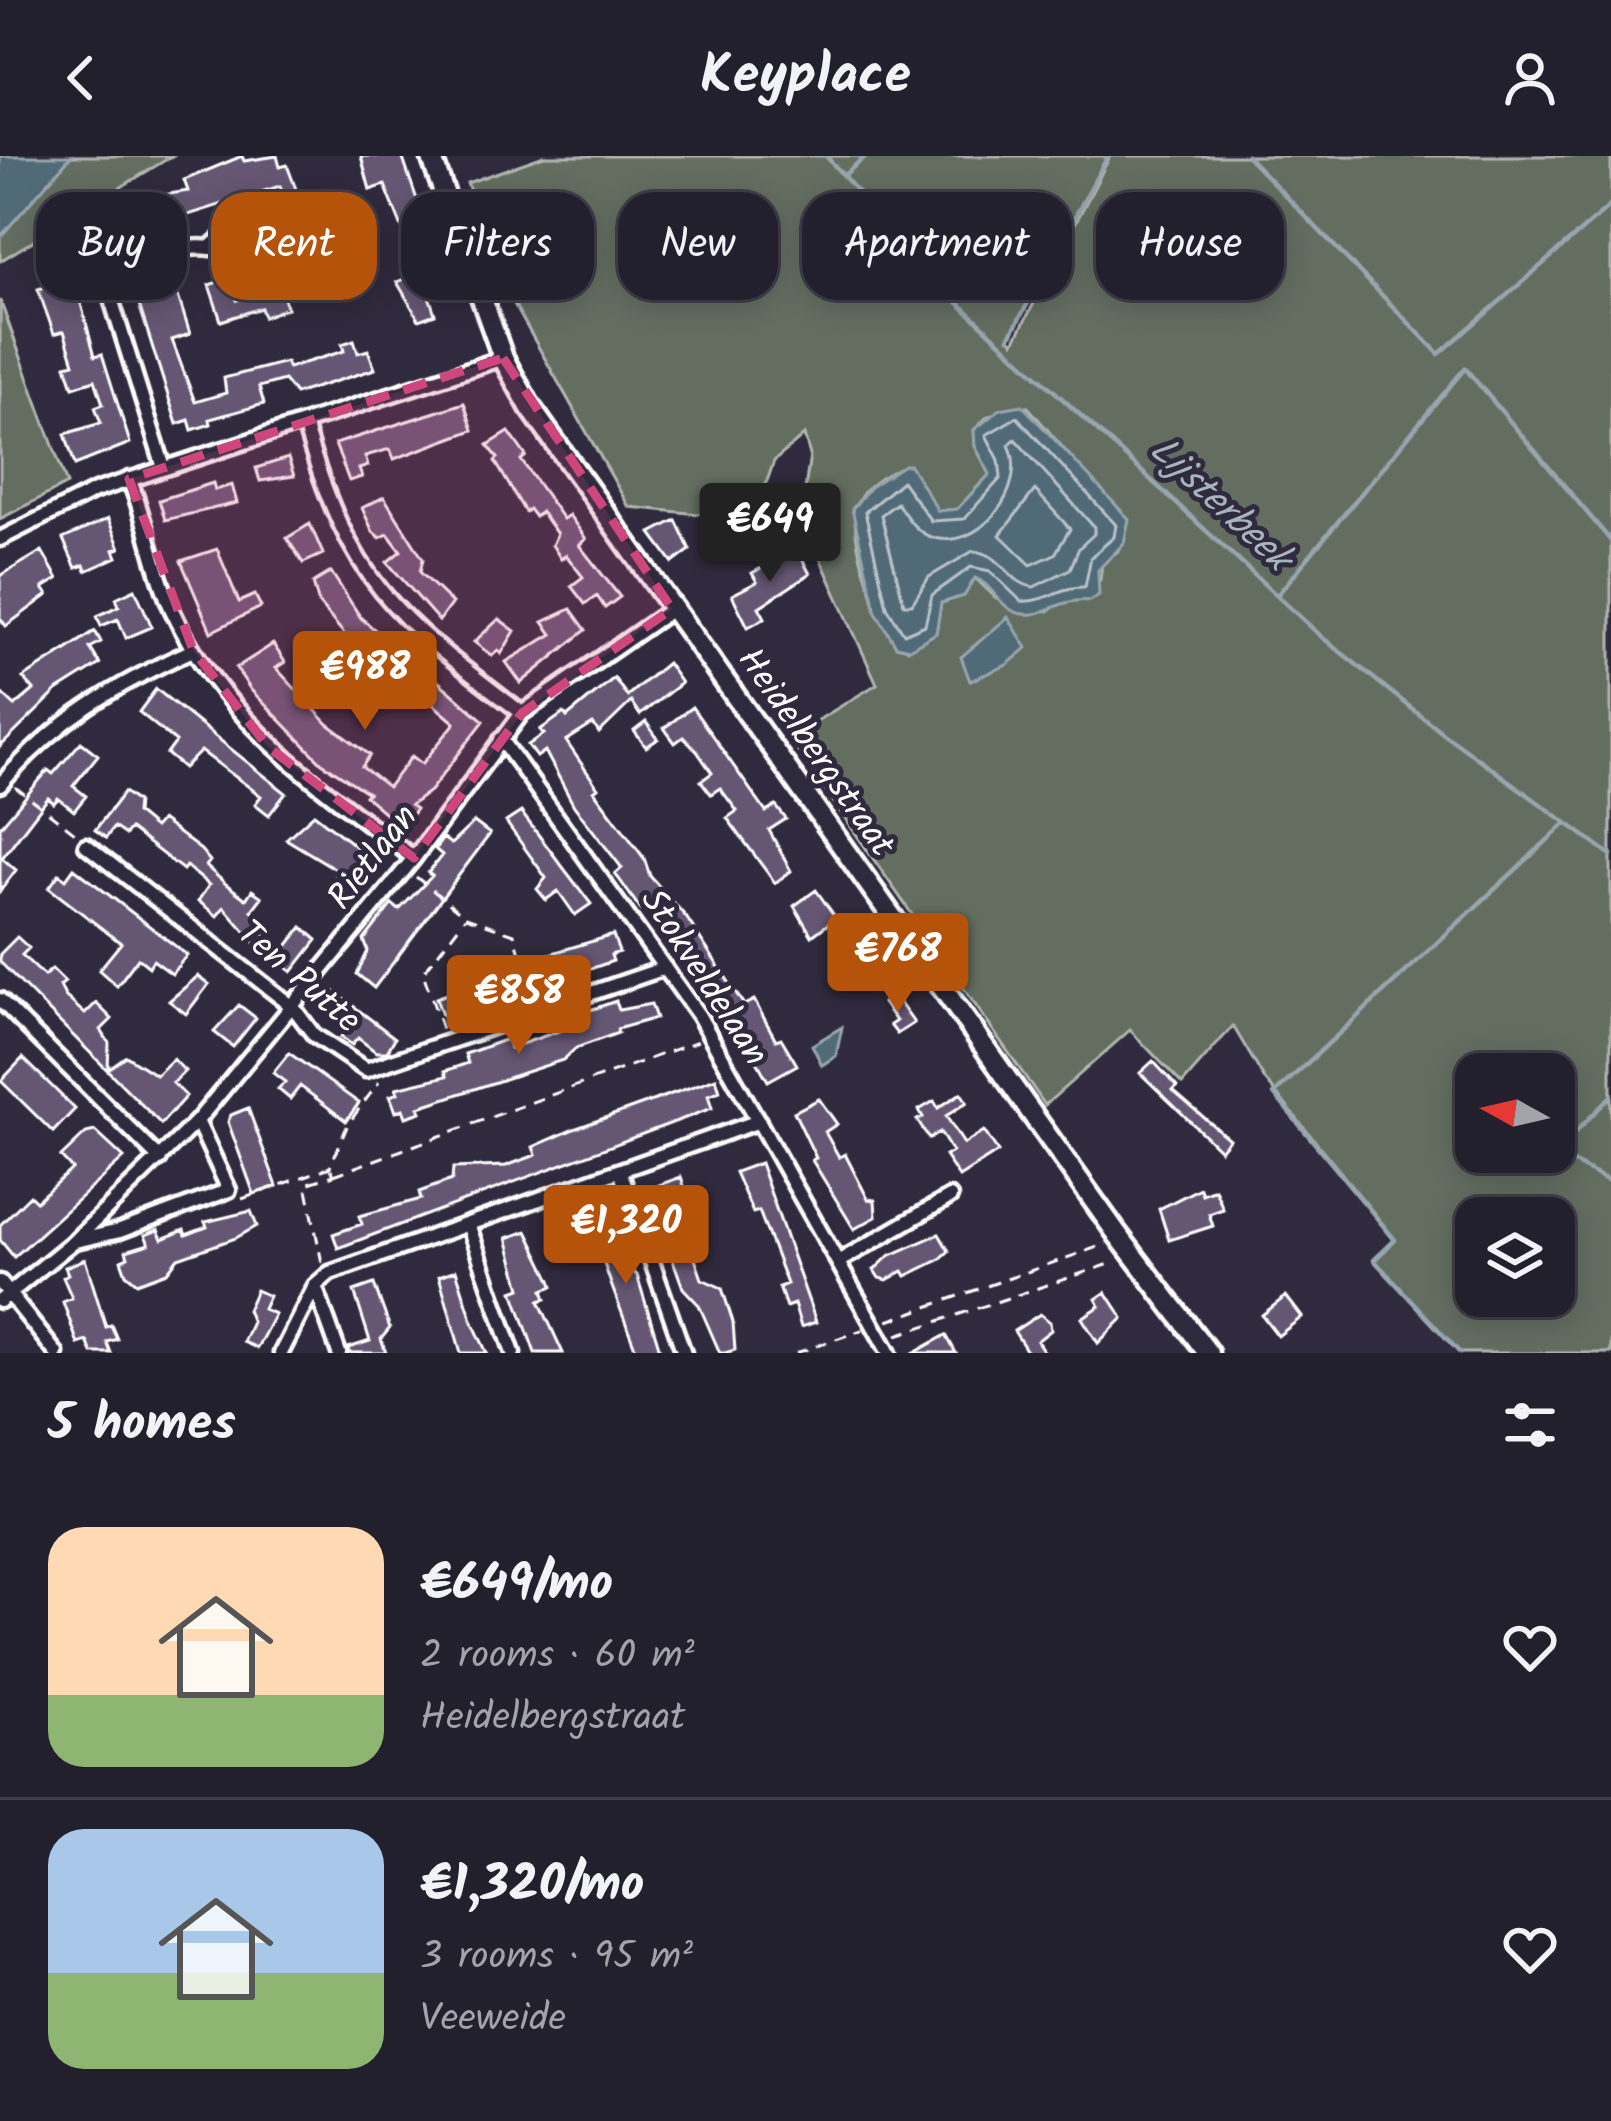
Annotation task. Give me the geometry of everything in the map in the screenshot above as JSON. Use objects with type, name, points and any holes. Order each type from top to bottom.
[{"type":"main road","name":"Heidelbergstraat","points":[[431,156],[503,358],[530,407],[1208,1353]]},
{"type":"street","points":[[164,468],[107,286],[115,272],[190,248],[235,254],[263,246],[271,235],[266,218],[234,226],[209,248]]},
{"type":"street","points":[[0,539],[74,500],[129,479],[503,358]]},
{"type":"street","points":[[304,424],[329,503],[366,575],[416,633],[522,713]]},
{"type":"street","points":[[129,479],[171,607],[194,650],[268,747],[410,863]]},
{"type":"street","name":"Rietlaan","points":[[3,1292],[74,1241],[197,1120],[410,863],[522,713],[672,609]]},
{"type":"street","points":[[1,782],[75,712],[113,686],[194,650]]},
{"type":"street","name":"Stokveldelaan","points":[[501,739],[711,1036],[889,1353]]},
{"type":"street","name":"Ten Putte","points":[[86,845],[293,1007],[314,1035],[354,1065],[382,1068],[665,968]]},
{"type":"street","points":[[0,1000],[160,1159]]},
{"type":"street","points":[[197,1120],[229,1190]]},
{"type":"street","points":[[281,1353],[320,1281],[759,1121]]},
{"type":"street","points":[[620,1171],[684,1353]]},
{"type":"street","name":"Rietlaan","points":[[74,1241],[120,1231],[229,1190]]},
{"type":"street","points":[[838,1262],[950,1197]]},
{"type":"street","points":[[467,1224],[513,1353]]},
{"type":"street","points":[[320,1281],[339,1353]]},
{"type":"street","points":[[3,1292],[56,1353]]},
{"type":"path","points":[[1,782],[86,845]]},
{"type":"path","points":[[410,863],[466,917],[514,934],[540,1013]]},
{"type":"path","points":[[448,1045],[423,973],[466,917]]},
{"type":"path","points":[[320,1281],[306,1184],[711,1036]]},
{"type":"path","points":[[229,1190],[244,1200],[330,1167],[382,1068]]},
{"type":"path","points":[[330,1167],[334,1174]]},
{"type":"path","points":[[796,1353],[1104,1246]]},
{"type":"path","points":[[896,1336],[1117,1262]]},
{"type":"highlighted area","points":[[503,358],[672,609],[522,713],[414,858],[268,747],[193,650],[129,479]]},
{"type":"green space","points":[[71,156],[172,156],[113,192],[39,192]]},
{"type":"green space","points":[[544,156],[1108,156],[1072,222],[1072,192],[802,192],[802,300],[1029,300],[1009,337],[1014,342],[1036,300],[1072,300],[1072,230],[1110,156],[1611,156],[1611,1353],[1460,1353],[1374,1260],[1395,1239],[1265,1080],[1233,1026],[1182,1084],[1130,1030],[1045,1105],[789,738],[877,684],[801,516],[810,455],[804,435],[774,461],[765,487],[699,514],[629,507],[512,300],[594,300],[594,192],[470,192],[467,183]],"holes":[[[1028,407],[1115,509],[1129,519],[1118,551],[1102,563],[1100,580],[1048,611],[996,598],[975,578],[964,596],[941,603],[936,633],[908,649],[896,646],[881,615],[856,528],[861,496],[899,468],[919,481],[938,511],[957,509],[990,474],[975,446],[974,430],[988,416]]]},
{"type":"green space","points":[[36,196],[36,239],[0,261],[0,237]]},
{"type":"green space","points":[[0,300],[67,484],[0,519]]},
{"type":"water","points":[[0,156],[71,156],[36,192],[0,237]]},
{"type":"water","points":[[1022,405],[1129,519],[1124,543],[1098,570],[1099,595],[1090,601],[1023,614],[1007,608],[975,578],[964,596],[941,603],[936,633],[909,649],[896,646],[876,612],[852,509],[870,487],[910,465],[938,511],[957,509],[990,474],[975,446],[974,430],[1000,409]]},
{"type":"water","points":[[1008,617],[1027,648],[1007,665],[970,681],[961,657]]},
{"type":"water","points":[[842,1027],[836,1056],[822,1065],[812,1045]]},
{"type":"building","points":[[242,156],[244,161],[277,156],[280,167],[287,165],[297,192],[282,192],[280,186],[261,192],[211,192],[211,208],[187,215],[184,180]]},
{"type":"building","points":[[361,156],[402,156],[414,192],[401,192],[401,226],[385,185],[370,190]]},
{"type":"building","points":[[42,300],[80,300],[95,356],[102,354],[130,443],[75,465],[65,434],[101,423],[95,407],[103,404],[95,380],[73,387],[66,365],[74,363],[64,331],[54,334]]},
{"type":"building","points":[[138,300],[179,300],[190,334],[172,340],[195,402],[226,393],[224,378],[286,362],[288,368],[344,351],[342,344],[354,340],[358,353],[368,350],[375,369],[295,394],[284,380],[259,387],[264,404],[210,419],[211,424],[192,430],[189,420],[177,424]]},
{"type":"building","points":[[214,300],[285,300],[287,308],[264,317],[261,308],[221,321]]},
{"type":"building","points":[[407,300],[430,300],[435,314],[419,320]]},
{"type":"building","points":[[464,403],[473,430],[394,459],[390,449],[365,456],[368,466],[359,469],[362,477],[349,481],[335,444]]},
{"type":"building","points":[[509,432],[526,456],[521,460],[563,519],[569,515],[586,539],[579,545],[620,597],[605,608],[597,596],[585,604],[571,586],[583,577],[552,545],[557,534],[541,512],[535,517],[529,509],[525,512],[495,461],[498,458],[488,445]]},
{"type":"building","points":[[288,458],[294,476],[260,481],[256,468]]},
{"type":"building","points":[[213,483],[215,490],[232,485],[237,503],[165,520],[159,500]]},
{"type":"building","points":[[384,497],[423,559],[420,572],[452,603],[439,621],[387,562],[401,551],[388,534],[380,538],[373,532],[362,508]]},
{"type":"building","points":[[108,519],[120,548],[114,550],[117,557],[86,571],[84,565],[76,568],[63,539]]},
{"type":"building","points":[[676,520],[690,550],[673,563],[651,533]]},
{"type":"building","points":[[310,524],[323,554],[303,563],[287,538]]},
{"type":"building","points":[[217,549],[239,602],[255,595],[261,607],[211,632],[181,561]]},
{"type":"building","points":[[797,549],[810,574],[759,607],[765,618],[748,627],[732,595],[757,582],[752,573]]},
{"type":"building","points":[[42,551],[58,579],[43,588],[48,595],[6,626],[0,618],[0,576]]},
{"type":"building","points":[[331,572],[361,618],[393,645],[371,666],[319,604],[313,583]]},
{"type":"building","points":[[135,589],[152,627],[126,638],[118,619],[101,626],[97,616],[119,606],[116,598]]},
{"type":"building","points":[[571,609],[586,630],[521,683],[506,662],[552,634],[543,622]]},
{"type":"building","points":[[499,619],[515,631],[501,654],[498,650],[492,656],[474,642]]},
{"type":"building","points":[[95,631],[101,642],[90,648],[100,664],[57,691],[0,747],[0,692],[15,706],[34,690],[23,678]]},
{"type":"building","points":[[273,644],[285,662],[276,668],[328,724],[370,755],[362,767],[388,787],[412,756],[422,764],[455,723],[420,693],[416,698],[406,690],[401,697],[386,685],[401,665],[411,673],[418,664],[484,721],[430,791],[411,805],[416,809],[402,827],[365,796],[368,793],[322,763],[251,690],[236,668]]},
{"type":"building","points":[[667,663],[681,683],[640,715],[631,702],[599,733],[593,724],[566,741],[598,788],[594,791],[644,858],[650,876],[686,917],[744,1005],[754,1000],[776,1040],[781,1038],[797,1065],[768,1081],[720,996],[716,999],[697,977],[649,905],[641,910],[615,874],[622,868],[574,806],[545,751],[537,757],[528,745],[544,734],[540,730],[564,713],[567,717],[614,678],[627,696]]},
{"type":"building","points":[[156,689],[286,793],[269,815],[255,804],[261,796],[201,751],[184,768],[167,754],[176,742],[139,712]]},
{"type":"building","points":[[692,707],[766,812],[776,806],[786,819],[769,830],[791,871],[775,883],[727,818],[737,811],[720,788],[711,794],[701,781],[712,773],[696,750],[683,737],[675,743],[664,728]]},
{"type":"building","points":[[646,722],[658,739],[646,747],[634,731]]},
{"type":"building","points":[[81,742],[98,755],[73,786],[86,796],[74,811],[58,798],[54,803],[48,798],[2,858],[16,870],[0,891],[0,827],[48,770],[53,774]]},
{"type":"building","points":[[124,792],[137,802],[136,813],[154,828],[161,820],[201,850],[210,861],[206,866],[226,884],[246,899],[252,890],[262,897],[252,910],[270,928],[257,945],[224,907],[217,916],[198,901],[209,885],[186,866],[183,870],[130,829],[125,835],[114,827],[106,838],[95,830]]},
{"type":"building","points":[[521,812],[591,904],[575,915],[558,891],[546,900],[537,889],[546,878],[506,822]]},
{"type":"building","points":[[314,814],[372,859],[350,888],[335,877],[339,871],[286,839]]},
{"type":"building","points":[[474,822],[490,834],[374,988],[357,974],[368,951],[364,940],[392,904],[399,910],[432,876],[428,873],[442,855],[435,849],[443,838],[451,844]]},
{"type":"building","points":[[74,868],[187,955],[172,974],[153,960],[149,967],[138,958],[117,986],[99,970],[121,943],[49,888],[59,874],[66,879]]},
{"type":"building","points":[[816,890],[836,918],[812,936],[794,906]]},
{"type":"building","points":[[302,927],[317,940],[292,972],[276,960]]},
{"type":"building","points":[[613,935],[619,952],[611,955],[613,961],[451,1017],[449,1012],[442,1015],[436,998],[472,985],[470,980],[484,975],[487,981],[526,961]]},
{"type":"building","points":[[17,937],[29,948],[22,955],[44,976],[52,969],[65,982],[60,986],[65,996],[85,1014],[96,1003],[112,1019],[101,1030],[109,1043],[108,1069],[126,1056],[156,1075],[173,1059],[185,1071],[173,1083],[186,1096],[161,1124],[0,962],[0,954]]},
{"type":"building","points":[[198,976],[209,984],[186,1014],[169,1001]]},
{"type":"building","points":[[335,992],[395,1038],[387,1052],[376,1052],[358,1038],[352,1045],[341,1037],[347,1029],[325,1006]]},
{"type":"building","points":[[894,995],[914,1023],[897,1034],[890,1025],[896,1021],[883,1003]]},
{"type":"building","points":[[616,1001],[619,1010],[651,1004],[656,1018],[617,1029],[618,1033],[576,1048],[563,1060],[419,1107],[421,1112],[406,1117],[403,1109],[396,1112],[390,1096],[398,1093],[396,1088],[447,1076],[445,1071],[468,1063],[465,1054],[507,1039],[510,1048],[576,1025],[573,1016]]},
{"type":"building","points":[[239,1005],[256,1018],[233,1047],[214,1032]]},
{"type":"building","points":[[289,1053],[359,1103],[346,1121],[300,1086],[290,1099],[278,1089],[285,1082],[273,1073]]},
{"type":"building","points":[[23,1058],[75,1109],[53,1132],[1,1081]]},
{"type":"building","points":[[1153,1061],[1177,1087],[1173,1091],[1229,1139],[1220,1150],[1140,1073]]},
{"type":"building","points":[[716,1078],[720,1091],[708,1095],[712,1108],[338,1248],[333,1234],[362,1224],[359,1216],[421,1199],[419,1192],[452,1180],[453,1168],[506,1166],[536,1155],[533,1147],[574,1129]]},
{"type":"building","points":[[961,1093],[967,1102],[946,1116],[964,1144],[984,1131],[998,1152],[959,1177],[945,1156],[952,1152],[940,1132],[929,1139],[917,1120],[923,1117],[919,1110],[934,1101],[938,1108]]},
{"type":"building","points":[[819,1099],[837,1124],[825,1132],[839,1157],[845,1154],[868,1199],[875,1200],[876,1217],[854,1229],[812,1160],[816,1158],[794,1112]]},
{"type":"building","points":[[248,1108],[277,1186],[254,1194],[228,1122],[231,1115]]},
{"type":"building","points":[[95,1131],[124,1158],[14,1257],[0,1240],[0,1225],[30,1195],[36,1201],[72,1169],[61,1157],[86,1133]]},
{"type":"building","points":[[760,1163],[816,1322],[801,1327],[794,1304],[786,1307],[779,1287],[787,1284],[759,1211],[753,1213],[735,1172]]},
{"type":"building","points":[[681,1177],[696,1220],[688,1223],[691,1231],[686,1232],[702,1279],[722,1288],[733,1322],[735,1350],[725,1353],[720,1353],[699,1305],[683,1288],[665,1238],[674,1234],[659,1185]]},
{"type":"building","points":[[1200,1188],[1202,1194],[1215,1189],[1223,1209],[1209,1214],[1213,1226],[1169,1240],[1159,1209]]},
{"type":"building","points":[[251,1211],[257,1226],[236,1238],[178,1258],[167,1272],[137,1283],[126,1274],[121,1260],[128,1257],[126,1251],[149,1244],[145,1235],[158,1230],[162,1239],[184,1230],[186,1235],[207,1227],[205,1222]]},
{"type":"building","points":[[612,1215],[661,1353],[637,1353],[611,1284],[590,1223]]},
{"type":"building","points":[[527,1231],[553,1286],[543,1290],[546,1299],[539,1301],[563,1353],[535,1353],[513,1291],[521,1288],[507,1238]]},
{"type":"building","points":[[939,1234],[949,1251],[939,1260],[906,1276],[903,1271],[887,1280],[879,1278],[874,1270],[889,1256]]},
{"type":"building","points":[[85,1259],[106,1327],[111,1325],[117,1339],[107,1342],[111,1353],[92,1353],[87,1341],[78,1344],[63,1302],[72,1298],[63,1277],[68,1274],[65,1267]]},
{"type":"building","points":[[456,1270],[487,1353],[461,1353],[439,1276]]},
{"type":"building","points":[[374,1284],[390,1328],[381,1339],[386,1353],[349,1353],[348,1348],[370,1341],[354,1291]]},
{"type":"building","points":[[256,1290],[269,1296],[263,1309],[275,1314],[257,1348],[243,1342],[252,1322],[247,1310]]},
{"type":"building","points":[[1106,1292],[1123,1318],[1098,1343],[1082,1318],[1100,1306],[1096,1299]]},
{"type":"building","points":[[1286,1296],[1302,1317],[1278,1336],[1262,1315]]},
{"type":"building","points":[[1040,1314],[1050,1322],[1051,1330],[1037,1341],[1045,1353],[1028,1353],[1014,1331]]},
{"type":"building","points":[[946,1335],[956,1353],[914,1353]]},
{"type":"waterway","name":"Lijsterbeek","points":[[826,156],[943,289],[1323,638],[1444,734],[1611,855]]},
{"type":"waterway","points":[[843,176],[866,156]]},
{"type":"waterway","points":[[1009,338],[1108,156]]},
{"type":"waterway","points":[[1247,156],[1439,354],[1611,205]]},
{"type":"waterway","points":[[1278,594],[1465,368],[1611,541]]},
{"type":"waterway","points":[[1460,1353],[1374,1260],[1395,1240],[1274,1094],[1565,824]]},
{"type":"waterway","points":[[1611,1096],[1555,1153],[1611,1182]]}]
